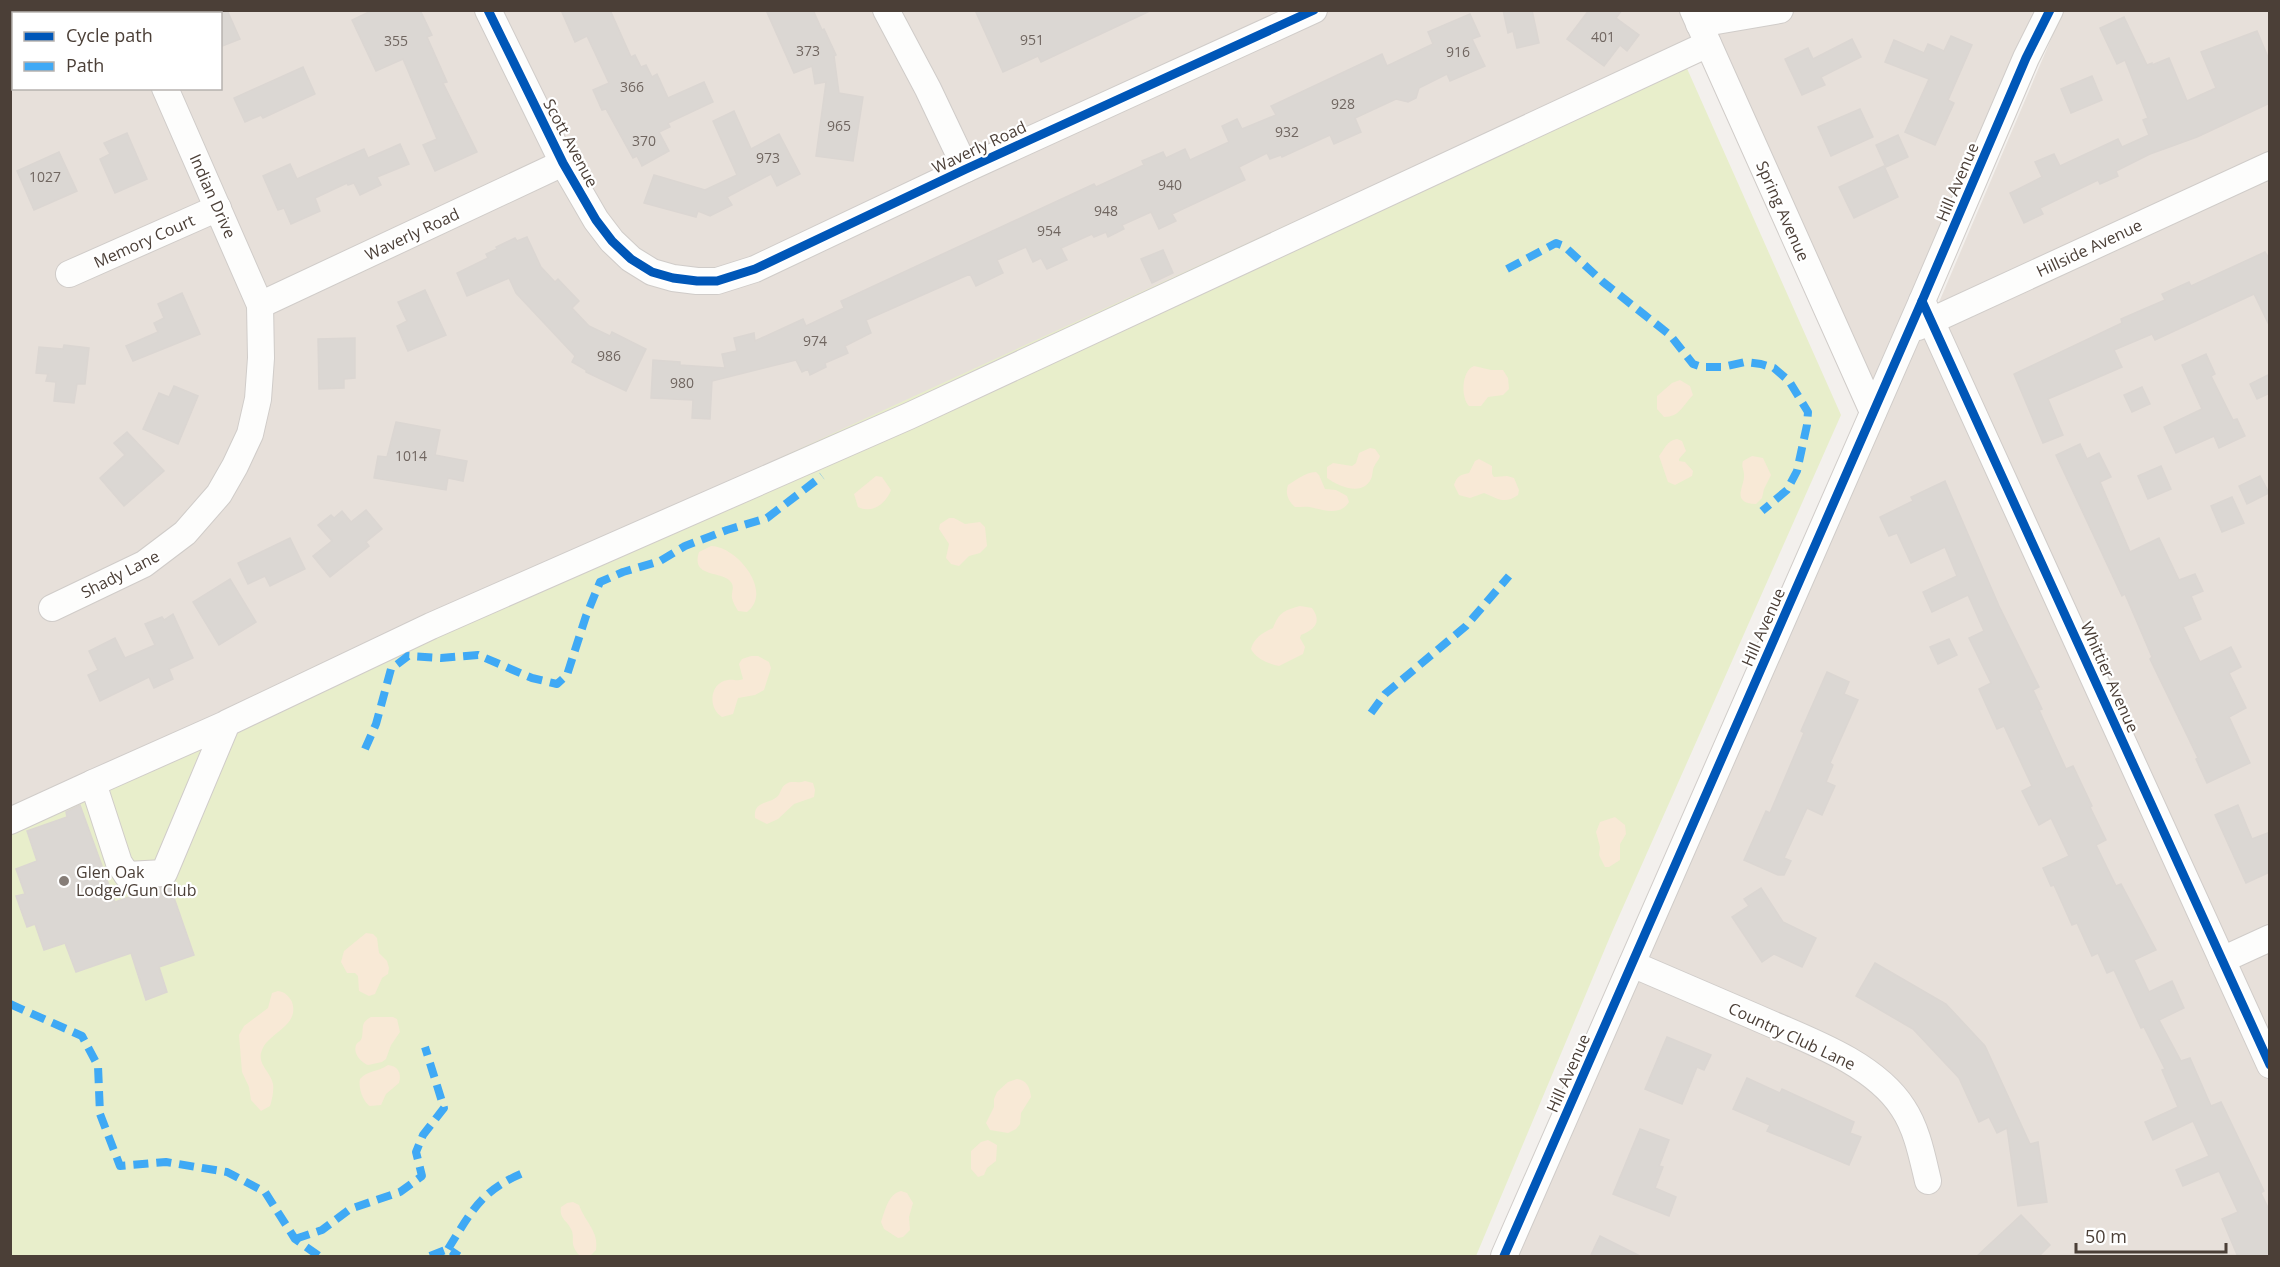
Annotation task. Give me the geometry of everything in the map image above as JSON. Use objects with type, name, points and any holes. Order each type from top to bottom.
[{"type":"street","name":"Scott Avenue","points":[[488,10],[563,163],[596,220],[612,241],[631,259],[651,272]]},
{"type":"street","points":[[886,10],[928,89],[966,170]]},
{"type":"street","points":[[10,820],[228,723],[431,626],[909,416],[1700,26],[1780,10]]},
{"type":"street","name":"Hill Avenue","points":[[1503,1257],[1873,412],[1921,318],[2026,58],[2050,10]]},
{"type":"street","name":"Waverly Road","points":[[651,272],[697,281],[717,281],[736,276],[1305,12]]},
{"type":"street","name":"Spring Avenue","points":[[1700,26],[1873,412]]},
{"type":"street","name":"Indian Drive","points":[[166,90],[261,304]]},
{"type":"street","name":"Waverly Road","points":[[261,304],[563,163]]},
{"type":"street","name":"Hillside Avenue","points":[[1921,318],[2270,165]]},
{"type":"street","name":"Memory Court","points":[[69,274],[218,208]]},
{"type":"street","name":"Shady Lane","points":[[52,608],[127,573],[164,551],[200,519],[219,494],[250,434],[258,399],[261,304]]},
{"type":"street","name":"Whittier Avenue","points":[[1921,318],[2270,1065]]},
{"type":"street","points":[[93,783],[119,863],[127,875],[164,873],[228,723]]},
{"type":"street","points":[[2222,960],[2270,938]]},
{"type":"street","name":"Country Club Lane","points":[[1632,964],[1816,1044],[1863,1069],[1885,1087],[1902,1106],[1922,1153],[1928,1181]]},
{"type":"shaded area","points":[[10,11],[2035,11],[1872,394],[1712,39],[11,811]]},
{"type":"shaded area","points":[[2063,11],[2269,11],[2269,1256],[1515,1256],[1914,342],[1929,335],[1937,307]]},
{"type":"green space","points":[[1677,46],[1841,415],[1612,932],[1476,1256],[11,1256],[10,811]]},
{"type":"sand","points":[[1474,366],[1503,370],[1508,378],[1509,389],[1503,395],[1488,397],[1481,406],[1469,406],[1466,402],[1464,385],[1467,373]]},
{"type":"sand","points":[[1680,380],[1690,386],[1693,395],[1678,413],[1664,417],[1657,409],[1657,396],[1672,383]]},
{"type":"sand","points":[[1677,439],[1682,441],[1686,451],[1679,461],[1685,462],[1693,471],[1692,476],[1675,485],[1668,482],[1659,456],[1668,443]]},
{"type":"sand","points":[[1370,448],[1375,449],[1380,456],[1371,479],[1362,488],[1350,488],[1327,478],[1327,467],[1333,463],[1352,466],[1356,463],[1359,453]]},
{"type":"sand","points":[[1752,456],[1763,458],[1771,475],[1762,498],[1756,504],[1743,501],[1741,497],[1744,479],[1743,461]]},
{"type":"sand","points":[[1479,459],[1492,466],[1494,477],[1514,478],[1519,490],[1518,495],[1505,500],[1484,493],[1470,498],[1459,495],[1454,485],[1456,480],[1461,475],[1469,473],[1475,461]]},
{"type":"sand","points":[[1316,472],[1325,489],[1336,490],[1347,496],[1349,502],[1346,506],[1333,511],[1293,505],[1287,494],[1288,485],[1305,475]]},
{"type":"sand","points":[[876,476],[882,477],[891,490],[889,495],[886,500],[873,508],[858,507],[854,494]]},
{"type":"sand","points":[[949,518],[965,524],[980,522],[985,527],[987,546],[980,553],[969,556],[959,566],[951,564],[946,558],[949,544],[939,529],[940,524]]},
{"type":"sand","points":[[711,546],[731,553],[748,571],[754,582],[756,593],[754,603],[747,612],[738,611],[732,600],[733,586],[729,580],[707,572],[699,566],[699,552]]},
{"type":"sand","points":[[1300,606],[1312,608],[1317,621],[1313,628],[1301,635],[1300,638],[1305,647],[1303,654],[1279,666],[1256,656],[1251,649],[1256,639],[1273,628],[1283,612]]},
{"type":"sand","points":[[758,656],[769,662],[771,668],[764,690],[755,695],[738,698],[733,714],[722,717],[714,708],[714,690],[722,682],[743,679],[739,664],[742,659]]},
{"type":"sand","points":[[805,781],[813,783],[814,797],[794,804],[778,819],[767,824],[755,818],[756,808],[778,796],[784,785]]},
{"type":"sand","points":[[1615,817],[1625,825],[1626,834],[1620,844],[1620,860],[1605,867],[1599,855],[1600,847],[1596,832],[1600,822]]},
{"type":"sand","points":[[366,933],[373,934],[377,938],[379,953],[387,961],[389,968],[388,974],[382,978],[375,994],[369,996],[359,991],[358,976],[355,973],[347,973],[341,962],[344,951]]},
{"type":"sand","points":[[278,991],[290,998],[293,1010],[288,1023],[271,1038],[262,1050],[262,1064],[272,1080],[273,1089],[270,1106],[261,1111],[251,1100],[249,1087],[242,1072],[239,1035],[244,1026],[268,1008],[272,993]]},
{"type":"sand","points":[[371,1017],[397,1019],[400,1032],[391,1045],[386,1059],[368,1065],[358,1057],[355,1048],[362,1039],[364,1023]]},
{"type":"sand","points":[[388,1065],[398,1071],[399,1083],[386,1094],[381,1105],[370,1106],[362,1094],[360,1079]]},
{"type":"sand","points":[[1017,1079],[1027,1085],[1031,1097],[1021,1113],[1020,1124],[1008,1133],[990,1130],[986,1123],[994,1107],[997,1092],[1008,1082]]},
{"type":"sand","points":[[988,1140],[997,1145],[996,1161],[987,1168],[984,1175],[978,1177],[971,1169],[971,1151],[981,1142]]},
{"type":"sand","points":[[901,1191],[907,1193],[913,1203],[909,1217],[910,1230],[903,1237],[898,1238],[884,1229],[881,1222],[890,1199]]},
{"type":"sand","points":[[573,1202],[579,1205],[594,1232],[596,1250],[590,1256],[580,1256],[576,1252],[571,1229],[561,1214],[561,1207]]},
{"type":"building","points":[[220,10],[227,10],[240,39],[222,46],[222,12]]},
{"type":"building","points":[[373,10],[420,10],[432,35],[427,37],[447,82],[443,83],[477,152],[435,171],[423,145],[437,139],[403,59],[376,71],[352,20]]},
{"type":"building","points":[[561,10],[610,10],[631,57],[635,55],[641,67],[646,65],[652,77],[657,74],[668,98],[704,82],[713,102],[668,123],[670,127],[659,132],[669,151],[642,166],[637,156],[633,158],[606,109],[602,110],[593,90],[609,83],[587,36],[575,42]]},
{"type":"building","points":[[766,10],[813,10],[822,30],[824,29],[836,55],[834,56],[839,93],[863,97],[853,161],[816,156],[826,82],[815,84],[812,66],[794,73]]},
{"type":"building","points":[[975,10],[1152,10],[1041,62],[1038,56],[1003,72]]},
{"type":"building","points":[[1503,10],[1532,10],[1539,43],[1517,48],[1513,31],[1508,33]]},
{"type":"building","points":[[1589,10],[1622,10],[1616,18],[1639,35],[1627,51],[1620,45],[1604,66],[1567,39]]},
{"type":"building","points":[[1470,14],[1480,36],[1472,39],[1485,66],[1450,81],[1447,74],[1419,88],[1416,98],[1408,102],[1396,99],[1355,118],[1361,132],[1334,144],[1330,135],[1282,157],[1281,155],[1270,159],[1267,153],[1239,167],[1245,180],[1172,214],[1176,221],[1159,229],[1151,212],[1122,225],[1124,229],[1108,237],[1106,232],[1094,237],[1092,234],[1061,248],[1067,260],[1047,269],[1041,258],[1033,262],[1026,247],[997,260],[1003,273],[976,286],[970,274],[866,320],[871,333],[845,346],[848,353],[825,363],[826,367],[810,375],[808,369],[802,372],[796,360],[712,381],[710,419],[692,418],[693,400],[651,398],[653,360],[680,362],[680,365],[725,368],[722,354],[737,351],[734,338],[754,333],[755,341],[803,319],[806,326],[844,308],[841,301],[1094,184],[1096,187],[1144,165],[1142,161],[1163,152],[1166,158],[1185,149],[1190,160],[1229,142],[1222,126],[1237,119],[1242,129],[1276,115],[1271,106],[1382,54],[1387,66],[1433,44],[1428,32]]},
{"type":"building","points":[[2124,17],[2147,65],[2169,58],[2187,101],[2216,88],[2201,52],[2257,31],[2270,62],[2270,103],[2197,137],[2150,154],[2116,171],[2118,176],[2100,184],[2098,180],[2040,208],[2043,214],[2024,223],[2010,193],[2042,177],[2035,162],[2054,154],[2060,166],[2118,139],[2122,147],[2149,135],[2143,120],[2148,118],[2125,60],[2117,64],[2100,28]]},
{"type":"building","points":[[1951,36],[1972,45],[1948,100],[1954,103],[1935,145],[1905,132],[1929,79],[1885,62],[1894,40],[1924,53],[1928,44],[1944,51]]},
{"type":"building","points":[[1852,39],[1861,57],[1821,77],[1825,85],[1802,95],[1785,59],[1808,48],[1813,59]]},
{"type":"building","points":[[303,67],[315,94],[263,118],[261,115],[245,122],[234,98]]},
{"type":"building","points":[[2092,76],[2102,100],[2071,113],[2061,89]]},
{"type":"building","points":[[1860,109],[1873,137],[1831,156],[1818,127]]},
{"type":"building","points":[[734,111],[751,149],[779,134],[800,174],[777,186],[771,174],[727,197],[732,205],[710,216],[698,211],[696,217],[644,203],[654,175],[705,190],[737,175],[713,121]]},
{"type":"building","points":[[127,133],[147,179],[115,193],[100,159],[110,154],[104,143]]},
{"type":"building","points":[[1898,135],[1908,157],[1886,167],[1876,145]]},
{"type":"building","points":[[400,144],[409,164],[377,177],[381,185],[360,195],[354,183],[348,185],[347,183],[315,198],[320,211],[291,224],[284,208],[278,210],[263,176],[290,164],[297,179],[364,149],[368,158]]},
{"type":"building","points":[[59,152],[77,191],[34,210],[17,171]]},
{"type":"building","points":[[1884,166],[1898,197],[1854,218],[1839,187]]},
{"type":"building","points":[[527,237],[541,267],[555,282],[558,279],[579,301],[572,308],[589,326],[610,336],[612,332],[646,349],[626,391],[586,372],[572,362],[575,356],[516,293],[509,278],[467,296],[457,273],[488,258],[486,254],[497,249],[496,247],[515,238],[517,241]]},
{"type":"building","points":[[1163,250],[1173,273],[1152,283],[1141,259]]},
{"type":"building","points":[[2265,252],[2270,260],[2270,327],[2254,294],[2155,340],[2152,334],[2114,350],[2122,367],[2048,399],[2063,435],[2043,443],[2014,374],[2122,323],[2121,319],[2165,300],[2162,294],[2189,282],[2191,286]]},
{"type":"building","points":[[425,290],[446,335],[408,351],[397,326],[407,321],[398,302]]},
{"type":"building","points":[[182,293],[200,334],[133,361],[126,346],[158,332],[154,323],[164,318],[158,304]]},
{"type":"building","points":[[355,338],[355,378],[344,379],[344,388],[319,389],[318,339]]},
{"type":"building","points":[[64,345],[89,348],[85,384],[77,384],[74,403],[54,401],[56,382],[46,381],[48,374],[36,373],[39,347],[63,349]]},
{"type":"building","points":[[2206,354],[2215,374],[2211,376],[2233,420],[2237,419],[2245,436],[2219,448],[2214,436],[2176,453],[2164,427],[2202,409],[2182,365]]},
{"type":"building","points":[[2270,374],[2270,393],[2257,399],[2250,384]]},
{"type":"building","points":[[174,386],[198,396],[178,444],[143,429],[159,393],[169,397]]},
{"type":"building","points":[[2142,387],[2150,404],[2132,412],[2124,395]]},
{"type":"building","points":[[396,422],[440,430],[435,455],[467,461],[463,481],[448,478],[446,490],[374,478],[378,456],[387,457]]},
{"type":"building","points":[[127,432],[164,471],[124,506],[100,478],[125,455],[114,443]]},
{"type":"building","points":[[2080,444],[2087,459],[2099,453],[2111,477],[2100,482],[2130,552],[2159,538],[2179,580],[2195,574],[2203,591],[2191,596],[2201,619],[2183,627],[2200,662],[2231,647],[2241,667],[2229,673],[2246,708],[2229,717],[2250,763],[2207,783],[2196,759],[2198,758],[2150,659],[2152,657],[2125,594],[2122,596],[2056,455]]},
{"type":"building","points":[[2161,466],[2171,489],[2148,499],[2138,476]]},
{"type":"building","points":[[2260,476],[2269,493],[2247,504],[2239,486]]},
{"type":"building","points":[[1945,481],[1999,606],[2039,687],[2033,690],[2042,709],[2039,710],[2066,769],[2073,766],[2092,806],[2090,807],[2106,840],[2096,845],[2116,886],[2121,884],[2156,950],[2134,960],[2149,992],[2172,981],[2184,1008],[2159,1020],[2181,1061],[2190,1058],[2211,1106],[2221,1102],[2264,1191],[2261,1193],[2270,1212],[2270,1257],[2238,1257],[2222,1219],[2238,1212],[2219,1171],[2183,1186],[2176,1170],[2209,1156],[2193,1121],[2153,1140],[2145,1122],[2178,1107],[2162,1070],[2165,1069],[2144,1027],[2141,1028],[2114,970],[2107,973],[2098,953],[2092,956],[2077,923],[2072,925],[2054,885],[2051,886],[2043,868],[2069,856],[2051,818],[2039,825],[2022,791],[2032,786],[2004,726],[1997,729],[1979,689],[1991,683],[1969,638],[1984,631],[1968,595],[1932,612],[1923,592],[1957,576],[1945,547],[1911,563],[1897,533],[1889,536],[1880,517],[1913,501],[1911,497]]},
{"type":"building","points":[[2232,497],[2244,523],[2222,532],[2211,506]]},
{"type":"building","points":[[366,510],[382,529],[366,542],[369,546],[330,577],[313,556],[332,541],[318,525],[331,515],[334,518],[342,511],[351,522]]},
{"type":"building","points":[[290,538],[305,569],[270,586],[265,576],[248,584],[238,563]]},
{"type":"building","points":[[230,579],[256,622],[219,645],[193,602]]},
{"type":"building","points":[[173,614],[193,658],[169,669],[173,679],[154,688],[149,677],[100,701],[88,675],[98,670],[89,651],[115,638],[125,658],[155,645],[145,624],[162,617],[164,620]]},
{"type":"building","points":[[1949,639],[1957,655],[1938,664],[1930,647]]},
{"type":"building","points":[[1827,672],[1849,682],[1844,694],[1858,700],[1830,763],[1833,765],[1826,782],[1835,786],[1822,815],[1807,808],[1784,858],[1791,861],[1784,875],[1778,875],[1744,860],[1766,811],[1770,813],[1804,733],[1801,731]]},
{"type":"building","name":"Glen Oak Lodge/Gun Club","points":[[80,805],[115,902],[152,889],[170,886],[194,955],[159,967],[167,992],[146,1000],[131,953],[76,972],[65,943],[44,950],[35,924],[27,927],[16,896],[25,894],[16,869],[37,861],[27,831],[67,817],[66,812]]},
{"type":"building","points":[[2238,805],[2252,839],[2270,832],[2270,872],[2246,883],[2215,815]]},
{"type":"building","points":[[1761,888],[1783,922],[1816,938],[1802,967],[1774,954],[1762,962],[1732,917],[1749,906],[1744,899]]},
{"type":"building","points":[[1875,963],[1946,1004],[1985,1046],[2030,1144],[2038,1142],[2047,1202],[2018,1206],[2007,1128],[1997,1133],[1989,1117],[1979,1122],[1959,1078],[1913,1029],[1856,996]]},
{"type":"building","points":[[1667,1037],[1711,1055],[1704,1070],[1697,1067],[1682,1104],[1645,1089]]},
{"type":"building","points":[[1747,1078],[1780,1093],[1782,1089],[1854,1122],[1850,1133],[1861,1137],[1849,1165],[1767,1131],[1770,1125],[1733,1109]]},
{"type":"building","points":[[1640,1129],[1669,1140],[1659,1166],[1663,1167],[1655,1188],[1676,1197],[1669,1216],[1613,1194]]},
{"type":"building","points":[[2021,1215],[2050,1245],[2038,1257],[1976,1257]]},
{"type":"building","points":[[1600,1236],[1642,1257],[1590,1257]]},
{"type":"marked path","points":[[1507,269],[1556,243],[1564,246],[1603,282],[1670,335],[1693,364],[1702,367],[1723,367],[1745,362],[1761,364],[1774,368],[1789,381],[1808,412],[1807,425],[1797,471],[1787,490],[1762,511]]},
{"type":"marked path","points":[[365,749],[376,724],[391,669],[408,656],[441,658],[478,655],[532,678],[557,684],[567,675],[586,616],[600,582],[623,572],[660,561],[685,546],[767,518],[822,476]]},
{"type":"marked path","points":[[1371,713],[1385,694],[1466,626],[1509,576]]},
{"type":"marked path","points":[[10,1004],[82,1036],[98,1066],[100,1114],[120,1166],[166,1162],[227,1172],[265,1192],[295,1239],[319,1256]]},
{"type":"marked path","points":[[295,1239],[322,1230],[350,1209],[400,1192],[422,1176],[416,1152],[423,1135],[444,1108],[425,1047]]},
{"type":"marked path","points":[[448,1249],[472,1211],[489,1193],[528,1171]]},
{"type":"marked path","points":[[430,1256],[448,1249],[459,1256]]},
{"type":"cycle path","points":[[488,10],[563,163],[596,220],[612,241],[631,259],[652,272],[697,281],[717,281],[755,269],[966,169],[1314,10]]},
{"type":"cycle path","points":[[1504,1256],[2026,58],[2050,10]]},
{"type":"cycle path","points":[[1922,301],[2270,1065]]},
{"type":"place","name":"Glen Oak Lodge/Gun Club","points":[[64,881]]}]
